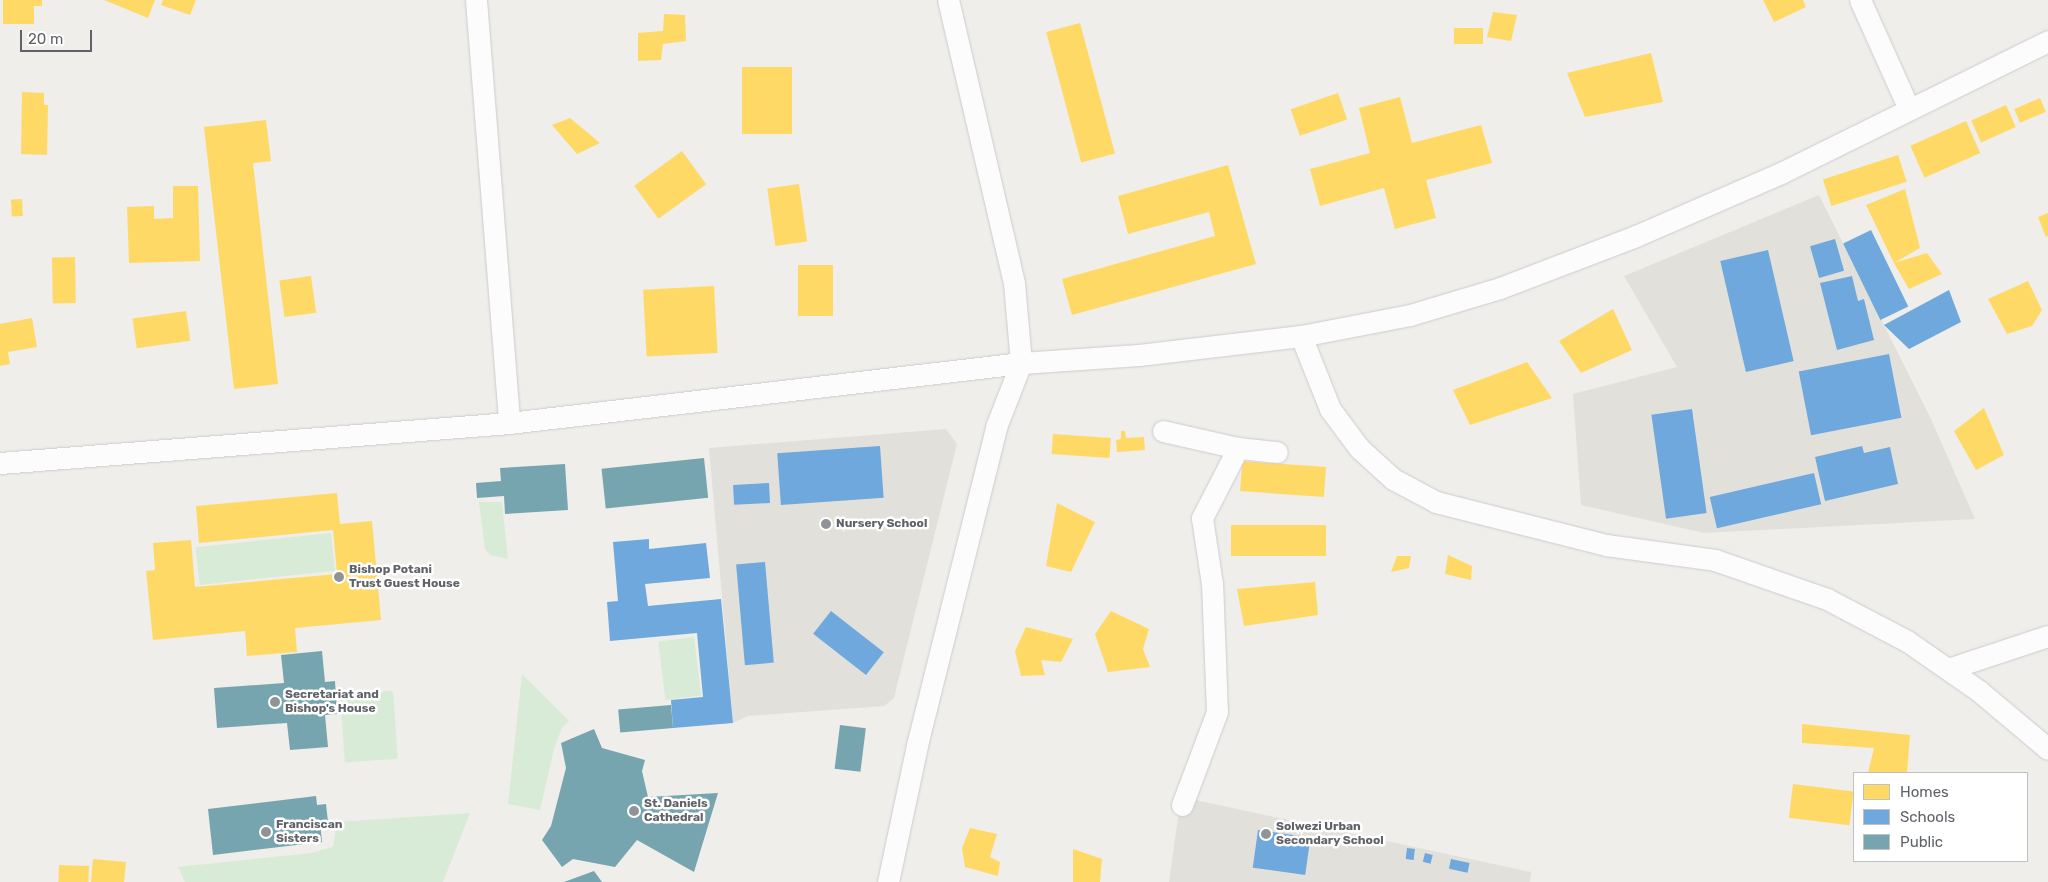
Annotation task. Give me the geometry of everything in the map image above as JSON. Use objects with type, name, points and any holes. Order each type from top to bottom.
[{"type":"street","points":[[476,0],[510,423]]},
{"type":"street","points":[[888,882],[917,745],[996,427],[1021,363],[1014,283],[948,0]]},
{"type":"street","points":[[1860,0],[1908,108]]},
{"type":"street","points":[[0,463],[510,423],[1021,363],[1139,355],[1301,336],[1410,315],[1500,288],[1636,236],[1772,177],[1908,108],[2048,42]]},
{"type":"street","points":[[1301,336],[1330,409],[1359,448],[1393,479],[1436,502],[1606,545],[1715,560],[1827,599],[1907,641],[1979,691],[2048,749]]},
{"type":"street","points":[[1163,431],[1238,448],[1276,452]]},
{"type":"street","points":[[1182,805],[1217,712],[1212,584],[1202,518],[1238,448]]},
{"type":"street","points":[[1948,669],[2048,636]]},
{"type":"shaded area","points":[[1819,195],[1931,419],[1975,519],[1704,533],[1581,505],[1573,394],[1677,367],[1624,276]]},
{"type":"shaded area","name":"Nursery School","points":[[946,429],[957,444],[894,698],[884,706],[748,716],[733,723],[709,448]]},
{"type":"shaded area","name":"Solwezi Urban Secondary School","points":[[1181,797],[1531,872],[1530,882],[1169,882]]},
{"type":"green space","points":[[479,502],[502,502],[508,559],[490,555],[485,549]]},
{"type":"green space","points":[[331,533],[335,571],[200,585],[196,547]]},
{"type":"green space","points":[[694,637],[701,696],[665,700],[658,641]]},
{"type":"green space","points":[[522,674],[569,721],[562,728],[554,749],[540,810],[508,804]]},
{"type":"green space","points":[[393,691],[398,759],[345,763],[340,695]]},
{"type":"green space","points":[[470,813],[443,882],[185,882],[178,867],[311,853],[333,847],[337,822]]},
{"type":"building: Homes","points":[[3,0],[42,0],[42,6],[34,6],[34,24],[3,24]]},
{"type":"building: Homes","points":[[104,0],[155,0],[148,18]]},
{"type":"building: Homes","points":[[163,0],[196,0],[190,15],[161,5]]},
{"type":"building: Homes","points":[[1763,0],[1803,0],[1806,7],[1774,22]]},
{"type":"building: Homes","points":[[1493,12],[1517,15],[1511,41],[1487,37]]},
{"type":"building: Homes","points":[[664,14],[685,15],[686,41],[663,44],[661,60],[638,61],[638,33],[663,31]]},
{"type":"building: Homes","points":[[1080,23],[1115,153],[1081,162],[1046,32]]},
{"type":"building: Homes","points":[[1454,28],[1483,28],[1483,44],[1454,44]]},
{"type":"building: Homes","points":[[1651,53],[1663,102],[1585,117],[1567,73]]},
{"type":"building: Homes","points":[[742,67],[792,67],[792,134],[742,134]]},
{"type":"building: Homes","points":[[22,92],[44,93],[44,105],[48,105],[47,155],[21,154]]},
{"type":"building: Homes","points":[[1338,93],[1347,119],[1300,136],[1291,109]]},
{"type":"building: Homes","points":[[1400,97],[1412,143],[1481,125],[1492,163],[1426,180],[1436,218],[1395,229],[1384,188],[1320,206],[1310,169],[1370,153],[1359,108]]},
{"type":"building: Homes","points":[[2040,98],[2046,112],[2020,123],[2014,109]]},
{"type":"building: Homes","points":[[2006,105],[2016,127],[1981,142],[1971,120]]},
{"type":"building: Homes","points":[[570,118],[600,143],[577,154],[552,125]]},
{"type":"building: Homes","points":[[266,120],[271,161],[253,163],[278,384],[234,389],[204,127]]},
{"type":"building: Homes","points":[[1966,121],[1980,153],[1925,178],[1910,146]]},
{"type":"building: Homes","points":[[682,151],[706,184],[658,219],[634,186]]},
{"type":"building: Homes","points":[[1898,155],[1907,182],[1832,206],[1823,179]]},
{"type":"building: Homes","points":[[1228,165],[1256,264],[1072,315],[1062,279],[1215,236],[1209,212],[1128,234],[1118,196]]},
{"type":"building: Homes","points":[[799,184],[807,241],[775,246],[767,188]]},
{"type":"building: Homes","points":[[173,186],[198,186],[200,261],[129,263],[127,207],[154,206],[154,219],[173,218]]},
{"type":"building: Homes","points":[[1905,189],[1920,248],[1894,263],[1866,205]]},
{"type":"building: Homes","points":[[22,199],[23,216],[12,217],[11,200]]},
{"type":"building: Homes","points":[[2048,213],[2048,236],[2046,237],[2038,217]]},
{"type":"building: Homes","points":[[1927,253],[1942,274],[1909,289],[1894,263]]},
{"type":"building: Homes","points":[[52,257],[75,257],[76,303],[53,303]]},
{"type":"building: Homes","points":[[798,265],[833,265],[833,316],[798,316]]},
{"type":"building: Homes","points":[[311,276],[316,313],[284,317],[279,280]]},
{"type":"building: Homes","points":[[2028,281],[2042,310],[2032,326],[2007,334],[1988,299]]},
{"type":"building: Homes","points":[[714,286],[718,353],[647,357],[643,290]]},
{"type":"building: Homes","points":[[1613,309],[1632,350],[1581,373],[1559,341]]},
{"type":"building: Homes","points":[[186,311],[190,341],[137,348],[133,319]]},
{"type":"building: Homes","points":[[32,318],[37,347],[8,352],[10,364],[0,366],[0,324]]},
{"type":"building: Homes","points":[[1527,362],[1552,398],[1470,425],[1453,390]]},
{"type":"building: Homes","points":[[1984,408],[2004,455],[1976,470],[1954,431]]},
{"type":"building: Homes","points":[[1121,431],[1125,431],[1126,438],[1144,437],[1145,450],[1117,452],[1116,440],[1121,439]]},
{"type":"building: Homes","points":[[1053,434],[1111,438],[1109,458],[1052,454]]},
{"type":"building: Homes","points":[[1242,461],[1326,467],[1324,497],[1240,491]]},
{"type":"building: Homes","name":"Bishop Potani Trust Guest House","points":[[337,493],[340,524],[372,521],[381,620],[295,628],[297,652],[247,656],[245,631],[153,640],[146,571],[155,570],[153,543],[191,540],[195,587],[337,574],[333,530],[199,543],[196,506]]},
{"type":"building: Homes","points":[[1057,503],[1095,522],[1071,572],[1046,566]]},
{"type":"building: Homes","points":[[1231,525],[1326,525],[1326,556],[1231,556]]},
{"type":"building: Homes","points":[[1448,555],[1472,566],[1471,580],[1445,574]]},
{"type":"building: Homes","points":[[1397,556],[1411,556],[1409,568],[1391,572]]},
{"type":"building: Homes","points":[[1315,582],[1318,615],[1244,626],[1237,589]]},
{"type":"building: Homes","points":[[1111,611],[1149,629],[1143,649],[1150,667],[1108,672],[1095,634]]},
{"type":"building: Homes","points":[[1026,627],[1073,639],[1061,662],[1041,660],[1045,675],[1021,676],[1015,651]]},
{"type":"building: Homes","points":[[1802,724],[1910,735],[1907,772],[1868,772],[1874,748],[1802,743]]},
{"type":"building: Homes","points":[[1793,784],[1853,791],[1849,825],[1789,818]]},
{"type":"building: Homes","points":[[970,828],[997,834],[990,857],[1000,862],[998,876],[965,867],[962,848]]},
{"type":"building: Homes","points":[[1073,849],[1102,859],[1100,882],[1073,882]]},
{"type":"building: Homes","points":[[93,859],[126,862],[124,882],[91,882]]},
{"type":"building: Homes","points":[[59,865],[89,866],[88,882],[58,882]]},
{"type":"building: Schools","points":[[1871,230],[1908,306],[1880,320],[1843,244]]},
{"type":"building: Schools","points":[[1835,239],[1844,271],[1819,278],[1810,246]]},
{"type":"building: Schools","points":[[1768,250],[1794,361],[1746,372],[1720,261]]},
{"type":"building: Schools","points":[[1852,276],[1858,301],[1864,299],[1874,340],[1837,350],[1820,283]]},
{"type":"building: Schools","points":[[1949,290],[1961,322],[1909,349],[1884,325]]},
{"type":"building: Schools","points":[[1889,354],[1901,418],[1811,435],[1799,372]]},
{"type":"building: Schools","points":[[1692,409],[1707,513],[1666,519],[1651,415]]},
{"type":"building: Schools","points":[[880,446],[884,498],[781,505],[777,453]]},
{"type":"building: Schools","points":[[1862,446],[1864,453],[1890,447],[1898,484],[1825,501],[1815,457]]},
{"type":"building: Schools","points":[[1814,473],[1821,504],[1717,528],[1710,497]]},
{"type":"building: Schools","points":[[769,483],[770,503],[734,505],[733,485]]},
{"type":"building: Schools","points":[[649,539],[649,549],[706,543],[710,578],[645,584],[648,606],[721,599],[733,723],[673,728],[671,700],[703,697],[697,633],[610,641],[607,602],[618,601],[613,542]]},
{"type":"building: Schools","points":[[765,562],[774,663],[745,665],[736,565]]},
{"type":"building: Schools","points":[[831,611],[884,652],[866,675],[813,634]]},
{"type":"building: Schools","points":[[1258,830],[1310,837],[1305,875],[1253,868]]},
{"type":"building: Schools","points":[[1407,848],[1415,849],[1414,860],[1406,859]]},
{"type":"building: Schools","points":[[1425,853],[1433,855],[1431,864],[1423,862]]},
{"type":"building: Schools","points":[[1451,859],[1470,863],[1468,873],[1449,869]]},
{"type":"building: Public","points":[[704,458],[708,498],[606,509],[602,469]]},
{"type":"building: Public","points":[[565,464],[568,510],[505,514],[504,496],[477,498],[476,483],[501,481],[500,468]]},
{"type":"building: Public","name":"Secretariat and Bishop's House","points":[[322,651],[325,682],[335,681],[337,714],[325,715],[328,747],[290,750],[287,723],[217,728],[214,688],[284,683],[281,655]]},
{"type":"building: Public","points":[[671,705],[673,728],[620,733],[618,710]]},
{"type":"building: Public","points":[[840,725],[866,728],[860,772],[835,769]]},
{"type":"building: Public","name":"St. Daniels Cathedral","points":[[594,729],[602,748],[645,760],[642,771],[648,797],[718,793],[694,872],[637,840],[615,867],[573,859],[562,867],[542,840],[551,826],[566,768],[561,743]]},
{"type":"building: Public","name":"Franciscan Sisters","points":[[316,796],[317,805],[326,804],[328,822],[320,822],[322,842],[213,855],[208,809]]},
{"type":"building: Public","points":[[594,871],[602,882],[564,882]]},
{"type":"place","name":"Nursery School","points":[[826,524]]},
{"type":"place","name":"Bishop Potani Trust Guest House","points":[[339,577]]},
{"type":"place","name":"Secretariat and Bishop's House","points":[[275,702]]},
{"type":"place","name":"St. Daniels Cathedral","points":[[634,811]]},
{"type":"place","name":"Franciscan Sisters","points":[[266,832]]},
{"type":"place","name":"Solwezi Urban Secondary School","points":[[1266,834]]}]
